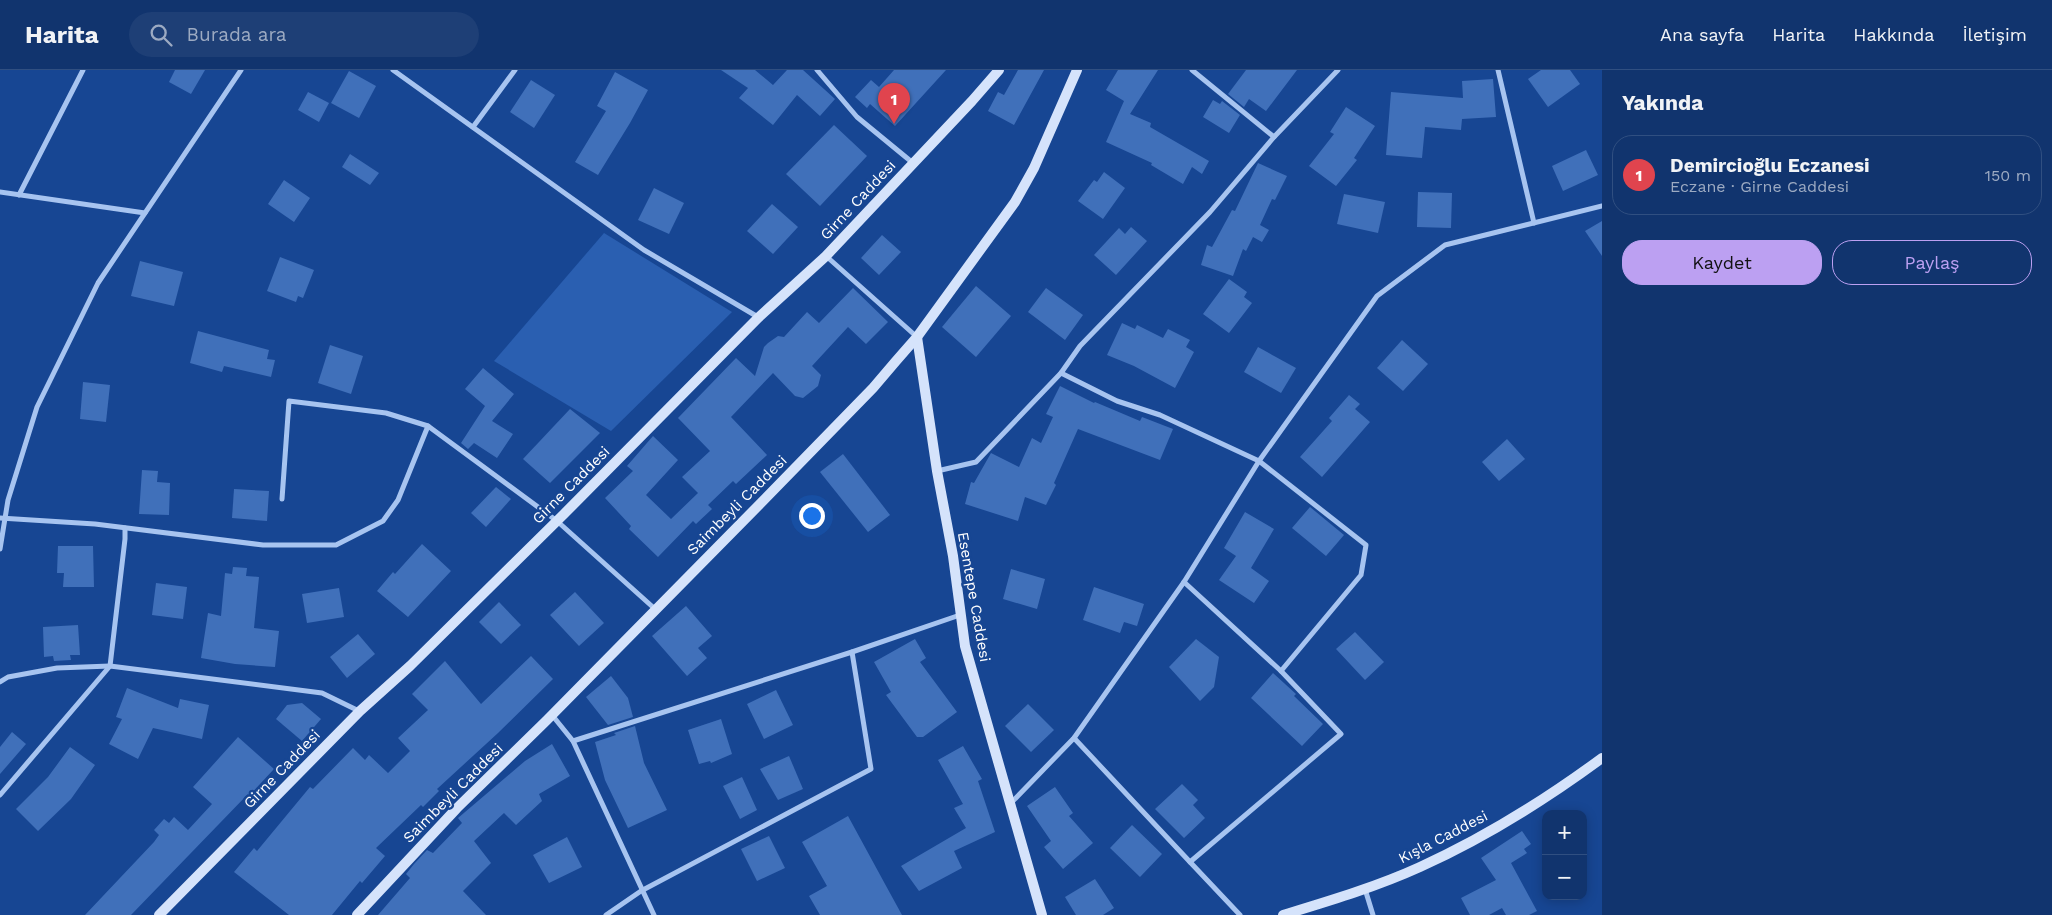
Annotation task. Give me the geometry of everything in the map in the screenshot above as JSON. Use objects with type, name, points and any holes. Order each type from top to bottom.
[{"type":"street","points":[[19,195],[83,70]]},
{"type":"street","points":[[0,549],[2,518],[37,408],[98,283],[241,70]]},
{"type":"street","points":[[393,70],[644,250],[758,318]]},
{"type":"street","points":[[473,127],[515,70]]},
{"type":"street","points":[[816,70],[857,117],[913,163]]},
{"type":"street","name":"Girne Caddesi","points":[[159,915],[360,711],[410,666],[557,521],[758,318],[826,256],[999,70]]},
{"type":"street","name":"Saimbeyli Caddesi","points":[[357,915],[457,808],[552,715],[873,388],[917,337],[1015,202],[1034,168],[1077,70]]},
{"type":"street","points":[[1192,70],[1274,137]]},
{"type":"street","points":[[936,471],[976,462],[1061,372],[1080,346],[1210,212],[1274,137],[1338,70]]},
{"type":"street","points":[[1498,70],[1534,223]]},
{"type":"street","points":[[0,192],[145,213]]},
{"type":"street","points":[[1010,804],[1074,738],[1184,582],[1259,460],[1377,296],[1446,245],[1602,206]]},
{"type":"street","points":[[826,256],[917,337]]},
{"type":"street","name":"Esentepe Caddesi","points":[[917,337],[936,471],[953,556],[965,646],[1042,915]]},
{"type":"street","points":[[1061,372],[1117,401],[1160,414],[1259,460],[1366,545],[1361,575],[1281,671]]},
{"type":"street","points":[[282,499],[289,401],[386,413],[428,426],[557,521],[655,609]]},
{"type":"street","points":[[2,518],[125,528],[263,545],[336,544],[383,521],[398,500],[428,426]]},
{"type":"street","points":[[0,795],[110,666],[125,528]]},
{"type":"street","points":[[1184,582],[1281,671],[1341,734],[1190,862]]},
{"type":"street","points":[[572,741],[852,652],[960,615]]},
{"type":"street","points":[[606,915],[641,891],[871,769],[852,652]]},
{"type":"street","points":[[0,682],[8,677],[57,668],[110,666],[322,693],[360,711]]},
{"type":"street","points":[[552,715],[572,741],[641,891],[654,915]]},
{"type":"street","points":[[1074,738],[1240,915]]},
{"type":"street","name":"Kışla Caddesi","points":[[1283,915],[1365,889],[1420,867],[1486,833],[1545,798],[1602,758]]},
{"type":"street","points":[[1365,889],[1373,915]]},
{"type":"shaded area","points":[[604,233],[732,312],[611,431],[494,361]]},
{"type":"building","points":[[175,70],[205,70],[191,94],[169,82]]},
{"type":"building","points":[[721,70],[755,70],[773,85],[787,70],[803,70],[835,99],[820,116],[797,95],[773,125],[739,98],[748,88]]},
{"type":"building","points":[[894,70],[946,70],[895,126],[870,104],[867,108],[855,97],[871,80],[879,87]]},
{"type":"building","points":[[1018,70],[1044,70],[1014,125],[988,111],[998,92],[1004,95]]},
{"type":"building","points":[[1118,70],[1158,70],[1130,114],[1151,123],[1150,127],[1209,161],[1202,174],[1192,167],[1183,184],[1151,165],[1152,163],[1106,142],[1124,101],[1106,90]]},
{"type":"building","points":[[1246,70],[1297,70],[1266,111],[1249,99],[1244,107],[1228,94]]},
{"type":"building","points":[[1541,70],[1570,70],[1580,84],[1548,107],[1528,79]]},
{"type":"building","points":[[349,71],[376,86],[359,118],[331,103]]},
{"type":"building","points":[[615,72],[648,90],[598,175],[575,162],[606,111],[597,106]]},
{"type":"building","points":[[1493,79],[1496,117],[1462,119],[1461,130],[1425,127],[1422,158],[1386,155],[1391,92],[1463,98],[1462,81]]},
{"type":"building","points":[[531,80],[555,95],[534,128],[510,112]]},
{"type":"building","points":[[308,92],[329,103],[319,122],[298,110]]},
{"type":"building","points":[[1213,100],[1220,104],[1222,101],[1240,115],[1229,133],[1203,117]]},
{"type":"building","points":[[1346,107],[1375,126],[1354,158],[1357,160],[1336,186],[1309,166],[1334,134],[1330,132]]},
{"type":"building","points":[[834,125],[867,156],[820,206],[786,174]]},
{"type":"building","points":[[1586,150],[1598,175],[1563,191],[1552,166]]},
{"type":"building","points":[[350,154],[379,173],[370,185],[342,167]]},
{"type":"building","points":[[1258,163],[1287,176],[1275,200],[1272,199],[1260,225],[1269,230],[1262,242],[1253,237],[1246,251],[1243,249],[1233,276],[1201,265],[1207,245],[1212,247],[1232,210],[1235,211]]},
{"type":"building","points":[[1104,172],[1125,188],[1103,219],[1078,201],[1094,180],[1097,182]]},
{"type":"building","points":[[284,180],[310,198],[294,222],[268,204]]},
{"type":"building","points":[[654,188],[684,203],[669,234],[638,220]]},
{"type":"building","points":[[1418,192],[1452,193],[1451,228],[1417,227]]},
{"type":"building","points":[[1344,194],[1385,202],[1378,233],[1337,224]]},
{"type":"building","points":[[772,204],[798,227],[773,254],[747,231]]},
{"type":"building","points":[[1602,221],[1602,256],[1585,231]]},
{"type":"building","points":[[1131,227],[1147,241],[1116,275],[1094,255],[1119,228],[1125,234]]},
{"type":"building","points":[[882,235],[901,252],[879,275],[861,258]]},
{"type":"building","points":[[280,257],[314,270],[303,298],[298,296],[296,302],[267,291]]},
{"type":"building","points":[[140,261],[183,272],[174,306],[131,296]]},
{"type":"building","points":[[1229,279],[1247,292],[1244,297],[1252,303],[1229,333],[1203,314]]},
{"type":"building","points":[[976,286],[1011,316],[976,357],[942,327]]},
{"type":"building","points":[[853,288],[888,322],[866,344],[848,327],[812,366],[821,375],[818,386],[803,398],[795,396],[773,373],[731,417],[767,455],[736,484],[733,481],[708,505],[712,509],[696,524],[693,521],[658,557],[629,529],[631,526],[605,498],[633,471],[627,466],[653,436],[678,460],[646,495],[671,519],[698,493],[682,477],[710,451],[678,418],[736,358],[755,376],[764,347],[768,343],[778,336],[784,337],[807,312],[819,323]]},
{"type":"building","points":[[1046,288],[1083,315],[1065,340],[1028,312]]},
{"type":"building","points":[[1122,323],[1135,329],[1137,325],[1163,338],[1168,329],[1190,340],[1186,347],[1194,352],[1175,388],[1134,366],[1107,355]]},
{"type":"building","points":[[198,331],[269,350],[267,359],[275,360],[271,377],[224,366],[222,372],[190,363]]},
{"type":"building","points":[[1402,340],[1428,364],[1403,391],[1377,368]]},
{"type":"building","points":[[330,345],[363,356],[351,394],[318,383]]},
{"type":"building","points":[[1258,347],[1296,368],[1281,393],[1244,372]]},
{"type":"building","points":[[483,368],[514,394],[492,421],[513,434],[497,458],[474,443],[468,449],[461,443],[485,406],[465,389]]},
{"type":"building","points":[[83,382],[110,385],[106,422],[80,419]]},
{"type":"building","points":[[1060,386],[1094,403],[1140,421],[1142,417],[1173,429],[1160,460],[1078,429],[1046,505],[1025,497],[1018,521],[965,504],[971,482],[974,483],[991,453],[1019,467],[1032,438],[1041,443],[1053,417],[1046,414]]},
{"type":"building","points":[[1349,395],[1360,404],[1355,409],[1370,422],[1322,477],[1300,457],[1332,421],[1329,418]]},
{"type":"building","points":[[570,409],[600,433],[550,483],[523,459]]},
{"type":"building","points":[[1507,439],[1525,459],[1499,481],[1482,462]]},
{"type":"building","points":[[843,454],[890,515],[868,532],[820,472]]},
{"type":"building","points":[[142,470],[158,471],[157,482],[170,483],[169,515],[139,514]]},
{"type":"building","points":[[496,487],[511,499],[486,527],[471,513]]},
{"type":"building","points":[[234,489],[269,491],[267,521],[232,518]]},
{"type":"building","points":[[1310,507],[1344,535],[1326,556],[1292,528]]},
{"type":"building","points":[[1245,512],[1274,529],[1251,568],[1269,581],[1254,603],[1219,580],[1236,556],[1224,548]]},
{"type":"building","points":[[422,544],[451,571],[408,617],[377,591],[393,572],[395,574]]},
{"type":"building","points":[[58,546],[93,546],[94,587],[63,587],[64,573],[57,573]]},
{"type":"building","points":[[233,567],[247,568],[246,576],[259,577],[254,628],[279,631],[275,667],[235,664],[201,658],[208,613],[221,616],[225,573],[232,574]]},
{"type":"building","points":[[1011,569],[1045,579],[1037,609],[1003,599]]},
{"type":"building","points":[[156,583],[187,587],[183,619],[152,615]]},
{"type":"building","points":[[1094,587],[1144,604],[1137,626],[1124,622],[1120,633],[1083,620]]},
{"type":"building","points":[[339,588],[344,617],[307,623],[302,594]]},
{"type":"building","points":[[575,592],[604,623],[579,646],[550,615]]},
{"type":"building","points":[[499,602],[521,625],[501,644],[479,622]]},
{"type":"building","points":[[686,606],[712,636],[698,648],[707,658],[687,676],[652,636]]},
{"type":"building","points":[[78,625],[80,655],[70,655],[71,660],[54,661],[53,656],[44,657],[43,627]]},
{"type":"building","points":[[1355,632],[1384,662],[1365,680],[1336,649]]},
{"type":"building","points":[[358,634],[375,654],[347,678],[330,657]]},
{"type":"building","points":[[915,639],[926,658],[920,662],[957,712],[923,737],[917,737],[886,695],[891,692],[874,662]]},
{"type":"building","points":[[1196,639],[1219,657],[1214,687],[1200,701],[1169,667]]},
{"type":"building","points":[[531,656],[553,679],[437,789],[439,791],[423,807],[421,805],[376,848],[385,856],[362,883],[360,881],[332,915],[289,915],[234,872],[254,848],[257,851],[310,787],[313,789],[353,748],[365,760],[369,755],[388,773],[410,751],[398,738],[428,710],[412,694],[445,661],[481,704]]},
{"type":"building","points":[[1273,673],[1296,694],[1294,696],[1323,724],[1302,746],[1251,698]]},
{"type":"building","points":[[611,676],[628,698],[633,717],[608,725],[586,697]]},
{"type":"building","points":[[127,688],[178,708],[180,699],[209,705],[202,739],[153,728],[138,759],[109,744],[122,719],[116,717]]},
{"type":"building","points":[[776,690],[793,725],[764,739],[747,704]]},
{"type":"building","points":[[302,703],[321,719],[302,741],[276,719],[287,705]]},
{"type":"building","points":[[1028,704],[1054,730],[1031,752],[1005,726]]},
{"type":"building","points":[[721,719],[732,754],[711,763],[710,761],[699,764],[688,730]]},
{"type":"building","points":[[635,726],[644,763],[667,810],[628,828],[605,780],[595,742]]},
{"type":"building","points":[[12,732],[26,744],[0,774],[0,747]]},
{"type":"building","points":[[238,737],[274,769],[131,915],[85,915],[154,842],[159,835],[154,830],[164,819],[169,823],[174,817],[188,830],[212,804],[193,787]]},
{"type":"building","points":[[552,744],[570,776],[539,794],[542,801],[516,825],[504,813],[474,841],[491,863],[463,891],[486,915],[378,915],[410,878],[406,874],[414,864],[427,850],[433,853],[462,823],[458,818],[525,761]]},
{"type":"building","points":[[963,746],[982,779],[978,781],[995,832],[954,851],[962,868],[919,891],[901,866],[966,828],[954,808],[963,804],[938,760]]},
{"type":"building","points":[[70,747],[95,765],[71,799],[38,831],[16,809],[48,777]]},
{"type":"building","points":[[789,756],[803,789],[778,800],[760,769]]},
{"type":"building","points":[[742,777],[757,810],[740,819],[723,786]]},
{"type":"building","points":[[1182,784],[1198,800],[1193,805],[1205,818],[1184,838],[1155,809]]},
{"type":"building","points":[[1055,787],[1073,813],[1069,816],[1093,843],[1063,869],[1044,847],[1051,841],[1027,806]]},
{"type":"building","points":[[848,816],[902,915],[820,915],[809,896],[827,886],[802,842]]},
{"type":"building","points":[[1132,825],[1162,854],[1140,877],[1110,848]]},
{"type":"building","points":[[1522,831],[1531,844],[1524,849],[1527,853],[1511,863],[1537,911],[1529,915],[1506,915],[1502,908],[1489,915],[1470,915],[1461,898],[1496,880],[1481,858]]},
{"type":"building","points":[[769,836],[785,868],[757,881],[741,849]]},
{"type":"building","points":[[567,837],[582,867],[549,883],[533,855]]},
{"type":"building","points":[[1095,879],[1114,908],[1103,915],[1076,915],[1065,897]]},
{"type":"place","name":"Demircioğlu Eczanesi","points":[[894,124]]}]
